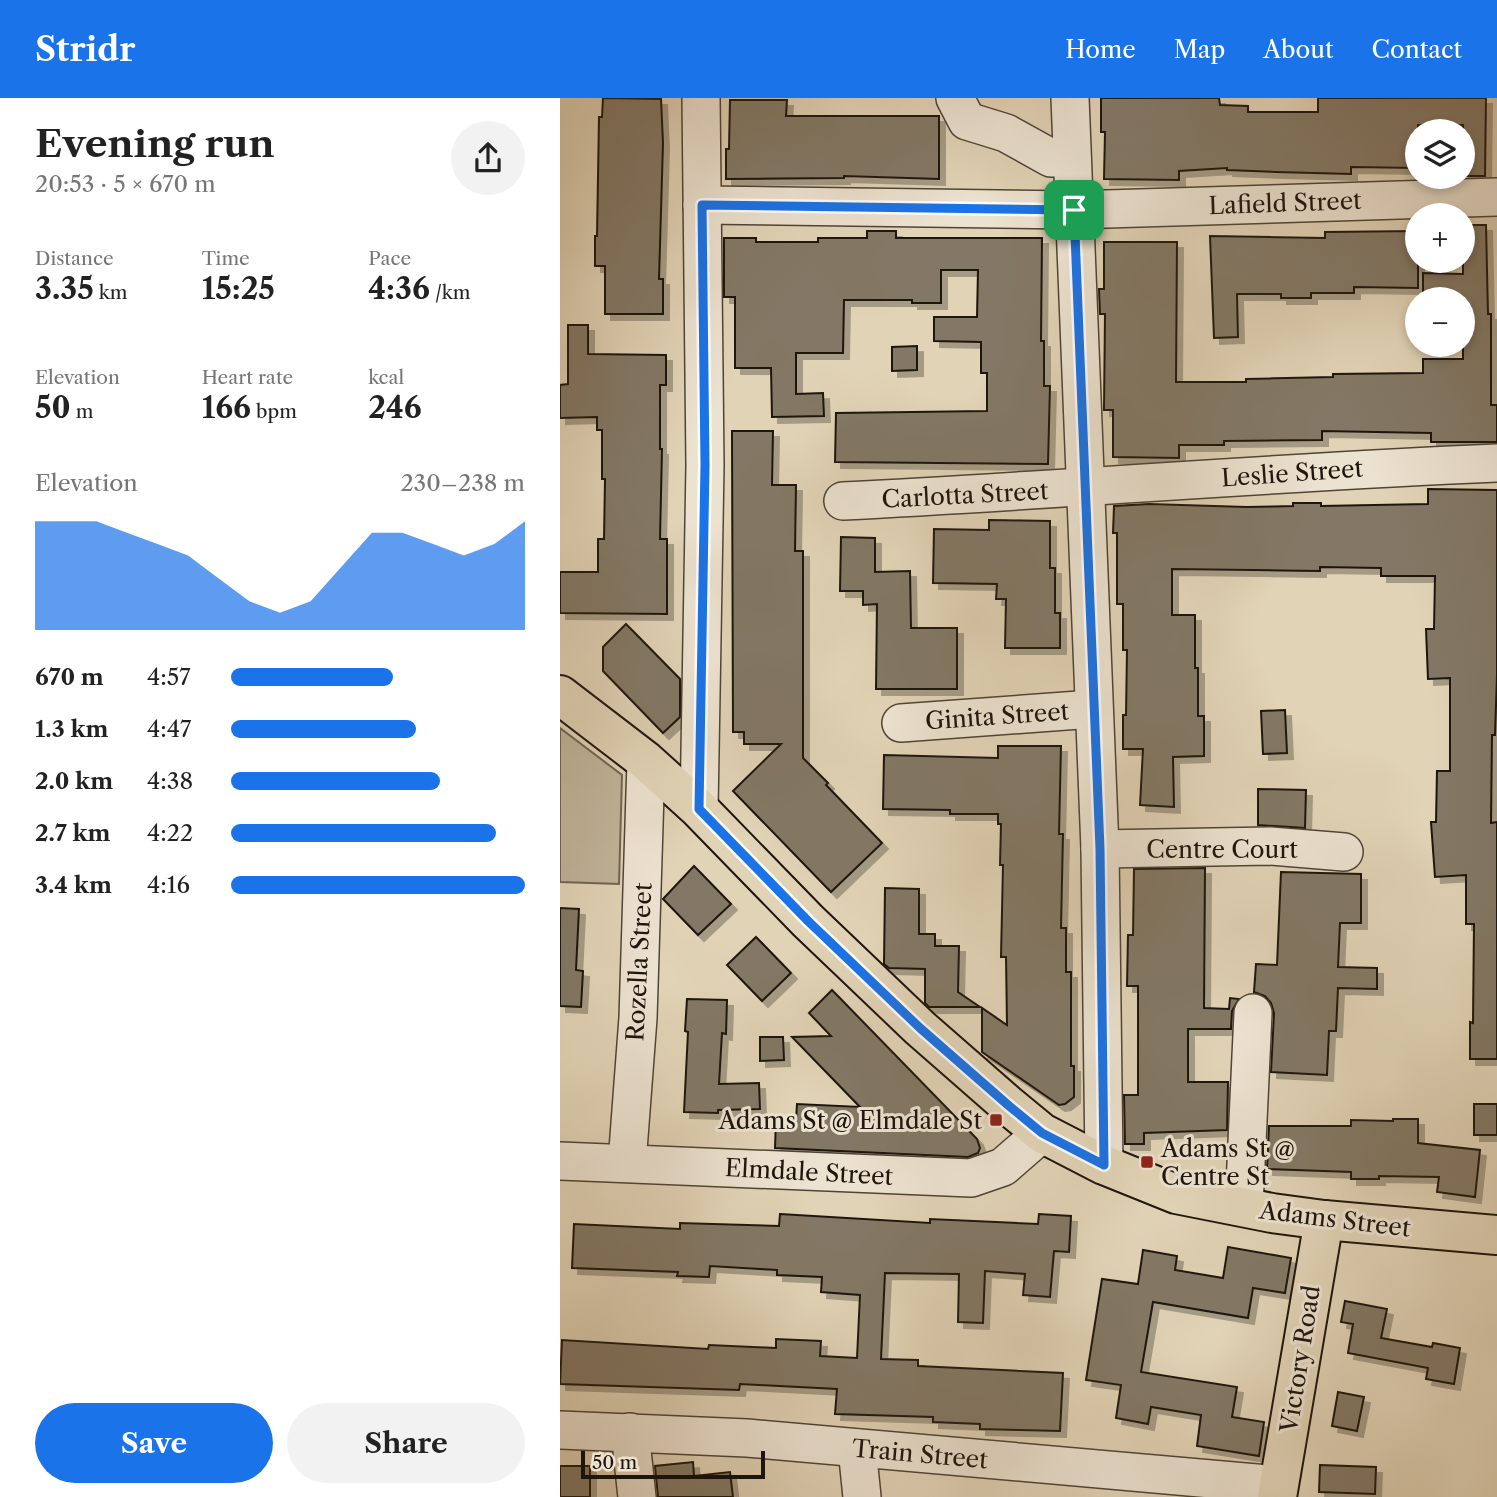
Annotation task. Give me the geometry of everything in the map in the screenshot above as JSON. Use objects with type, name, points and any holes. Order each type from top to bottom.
[{"type":"main road","name":"Adams Street","points":[[560,695],[646,761],[699,809],[808,921],[920,1028],[1042,1133],[1104,1165],[1176,1194],[1324,1220],[1497,1235]]},
{"type":"main road","name":"Victory Road","points":[[1278,1491],[1324,1220]]},
{"type":"street","points":[[699,809],[705,465],[701,98]]},
{"type":"street","points":[[955,98],[967,121],[1006,133],[1051,158],[1072,158]]},
{"type":"street","points":[[1070,98],[1100,849],[1104,1165]]},
{"type":"street","name":"Lafield Street","points":[[702,205],[1074,210],[1497,197]]},
{"type":"street","name":"Leslie Street","points":[[1087,488],[1350,469],[1497,463]]},
{"type":"street","name":"Carlotta Street","points":[[843,501],[1087,488]]},
{"type":"street","name":"Ginita Street","points":[[901,723],[1093,709]]},
{"type":"street","name":"Rozella Street","points":[[628,1163],[638,1018],[646,761]]},
{"type":"street","name":"Centre Court","points":[[1100,849],[1270,846],[1345,852]]},
{"type":"street","points":[[1244,1207],[1252,1013]]},
{"type":"street","name":"Elmdale Street","points":[[560,1161],[971,1178],[1003,1167],[1042,1133]]},
{"type":"street","name":"Train Street","points":[[560,1430],[747,1438],[1278,1491]]},
{"type":"street","points":[[630,1432],[637,1497]]},
{"type":"street","points":[[857,1448],[862,1497]]},
{"type":"shaded area","points":[[560,728],[622,775],[619,884],[560,882]]},
{"type":"building","points":[[603,98],[661,99],[663,143],[659,279],[663,279],[663,314],[605,314],[605,266],[595,266],[599,117],[602,117]]},
{"type":"building","points":[[1101,98],[1219,98],[1220,105],[1248,106],[1248,112],[1318,112],[1318,98],[1486,98],[1485,176],[1475,176],[1475,119],[1405,119],[1405,168],[1351,167],[1351,174],[1227,168],[1179,171],[1179,180],[1104,179],[1105,132],[1101,132]]},
{"type":"building","points":[[730,100],[787,100],[786,116],[939,116],[939,179],[844,176],[726,179]]},
{"type":"building","points":[[1475,225],[1486,225],[1488,314],[1491,314],[1491,405],[1497,405],[1497,442],[1431,442],[1431,433],[1322,431],[1322,440],[1224,441],[1224,445],[1179,445],[1179,458],[1113,457],[1113,410],[1104,410],[1105,314],[1100,314],[1099,289],[1104,289],[1104,242],[1177,242],[1176,382],[1246,382],[1246,379],[1333,377],[1333,374],[1423,373],[1423,359],[1475,357],[1475,287],[1423,287],[1423,273],[1475,273]]},
{"type":"building","points":[[867,231],[896,231],[896,238],[1042,238],[1041,341],[1044,341],[1044,386],[1050,386],[1048,464],[835,462],[836,413],[987,411],[987,373],[981,373],[981,342],[934,341],[934,317],[977,317],[978,270],[941,270],[941,303],[912,303],[912,300],[844,300],[843,353],[796,353],[796,394],[823,393],[824,416],[772,417],[771,368],[735,368],[735,297],[724,297],[724,238],[756,238],[756,242],[818,242],[818,238],[867,238]]},
{"type":"building","points":[[1405,231],[1405,273],[1418,273],[1418,287],[1354,287],[1354,293],[1311,293],[1311,298],[1281,298],[1281,294],[1237,294],[1238,337],[1214,338],[1210,236],[1325,238],[1325,232]]},
{"type":"building","points":[[568,325],[588,325],[588,354],[666,355],[666,385],[660,385],[660,539],[667,539],[667,614],[560,613],[560,572],[598,572],[598,539],[604,539],[605,479],[602,479],[602,430],[597,430],[597,417],[560,418],[560,385],[568,384]]},
{"type":"building","points":[[917,346],[917,370],[892,371],[892,347]]},
{"type":"building","points":[[732,431],[773,431],[772,485],[796,485],[795,551],[803,551],[803,758],[882,843],[831,892],[733,791],[781,744],[744,744],[744,732],[733,732]]},
{"type":"building","points":[[1428,489],[1497,490],[1497,676],[1495,735],[1492,735],[1491,823],[1497,822],[1497,1059],[1470,1059],[1474,924],[1466,924],[1466,875],[1435,877],[1431,822],[1436,822],[1437,771],[1450,771],[1450,678],[1428,679],[1426,629],[1434,629],[1435,576],[1381,576],[1381,568],[1320,567],[1320,571],[1172,569],[1172,615],[1195,615],[1198,716],[1204,716],[1204,756],[1173,757],[1174,807],[1140,805],[1143,749],[1123,749],[1127,650],[1123,650],[1123,604],[1117,604],[1117,533],[1113,533],[1114,506],[1428,504]]},
{"type":"building","points":[[989,520],[1050,521],[1050,568],[1055,568],[1055,613],[1060,613],[1060,648],[1005,648],[1006,599],[996,599],[997,584],[933,583],[934,529],[989,530]]},
{"type":"building","points":[[841,537],[875,538],[875,572],[910,571],[911,628],[957,628],[957,689],[876,689],[877,604],[863,605],[863,591],[840,591]]},
{"type":"building","points":[[626,624],[680,679],[680,717],[663,733],[603,671],[603,647]]},
{"type":"building","points":[[1285,710],[1287,753],[1263,754],[1261,711]]},
{"type":"building","points":[[998,746],[1061,746],[1061,928],[1066,928],[1066,972],[1071,972],[1071,1066],[1074,1066],[1074,1097],[1065,1104],[1059,1105],[982,1052],[982,1008],[1007,1025],[1006,957],[1001,957],[1003,865],[1000,865],[1001,824],[998,824],[998,814],[883,809],[884,755],[998,758]]},
{"type":"building","points":[[1258,789],[1306,790],[1305,828],[1258,825]]},
{"type":"building","points":[[694,866],[731,904],[698,935],[663,899]]},
{"type":"building","points":[[1205,868],[1204,1008],[1229,1009],[1230,998],[1239,999],[1232,1011],[1231,1029],[1188,1029],[1188,1082],[1228,1082],[1227,1130],[1144,1133],[1144,1144],[1125,1144],[1124,1095],[1138,1095],[1138,986],[1127,986],[1128,935],[1133,935],[1134,869]]},
{"type":"building","points":[[1281,872],[1361,874],[1361,923],[1340,923],[1338,967],[1377,968],[1377,989],[1338,988],[1336,1031],[1329,1031],[1327,1075],[1271,1072],[1274,1013],[1265,996],[1254,992],[1256,964],[1277,965]]},
{"type":"building","points":[[885,888],[919,889],[919,934],[935,934],[935,946],[959,946],[958,992],[980,1007],[929,1007],[925,1003],[925,969],[889,968],[884,964]]},
{"type":"building","points":[[560,908],[579,909],[576,970],[583,971],[581,1007],[560,1006]]},
{"type":"building","points":[[756,937],[791,973],[762,1001],[727,965]]},
{"type":"building","points":[[832,990],[977,1139],[980,1148],[978,1153],[968,1157],[775,1148],[776,1120],[796,1121],[797,1104],[860,1107],[792,1037],[831,1036],[809,1013]]},
{"type":"building","points":[[687,999],[727,1000],[726,1034],[722,1033],[719,1084],[759,1083],[760,1109],[718,1110],[718,1113],[684,1112]]},
{"type":"building","points":[[760,1037],[783,1037],[784,1060],[760,1061]]},
{"type":"building","points":[[1474,1104],[1497,1104],[1497,1135],[1474,1135]]},
{"type":"building","points":[[1418,1119],[1418,1143],[1480,1150],[1475,1197],[1437,1192],[1439,1177],[1379,1176],[1379,1179],[1351,1179],[1351,1172],[1267,1169],[1269,1126],[1351,1126],[1351,1120]]},
{"type":"building","points":[[780,1214],[930,1223],[930,1219],[1038,1224],[1039,1214],[1071,1216],[1069,1252],[1054,1251],[1050,1297],[1023,1295],[1025,1274],[985,1271],[983,1323],[958,1322],[959,1274],[885,1273],[881,1359],[918,1360],[918,1366],[1063,1373],[1060,1431],[980,1429],[980,1424],[933,1422],[933,1417],[835,1414],[837,1389],[740,1384],[739,1390],[560,1384],[562,1340],[708,1349],[709,1345],[776,1348],[776,1339],[821,1341],[820,1356],[857,1358],[860,1295],[821,1292],[822,1277],[777,1275],[777,1270],[710,1266],[709,1277],[677,1276],[678,1272],[572,1268],[574,1224],[680,1229],[680,1223],[779,1226]]},
{"type":"building","points":[[1228,1247],[1291,1258],[1285,1293],[1253,1288],[1248,1318],[1153,1302],[1141,1372],[1237,1387],[1232,1417],[1264,1422],[1259,1456],[1197,1446],[1201,1415],[1151,1407],[1148,1424],[1116,1418],[1121,1385],[1086,1380],[1102,1279],[1138,1284],[1143,1250],[1177,1256],[1175,1270],[1223,1278]]},
{"type":"building","points":[[1345,1301],[1387,1309],[1381,1338],[1432,1347],[1433,1343],[1460,1348],[1454,1384],[1426,1379],[1428,1368],[1348,1353],[1353,1324],[1341,1322]]},
{"type":"building","points":[[1338,1392],[1364,1397],[1357,1431],[1332,1426]]},
{"type":"building","points":[[693,1462],[694,1476],[730,1472],[733,1497],[658,1497],[655,1466]]},
{"type":"building","points":[[1320,1465],[1376,1467],[1375,1494],[1319,1492]]},
{"type":"building","points":[[560,1466],[590,1466],[590,1497],[560,1497]]},
{"type":"place","name":"Adams St @ Elmdale St","points":[[996,1120]]},
{"type":"place","name":"Adams St @ Centre St","points":[[1147,1162]]},
{"type":"route","points":[[702,205],[1074,210],[1100,849],[1104,1165],[1042,1133],[920,1028],[808,921],[699,809],[705,465],[702,205]]}]
